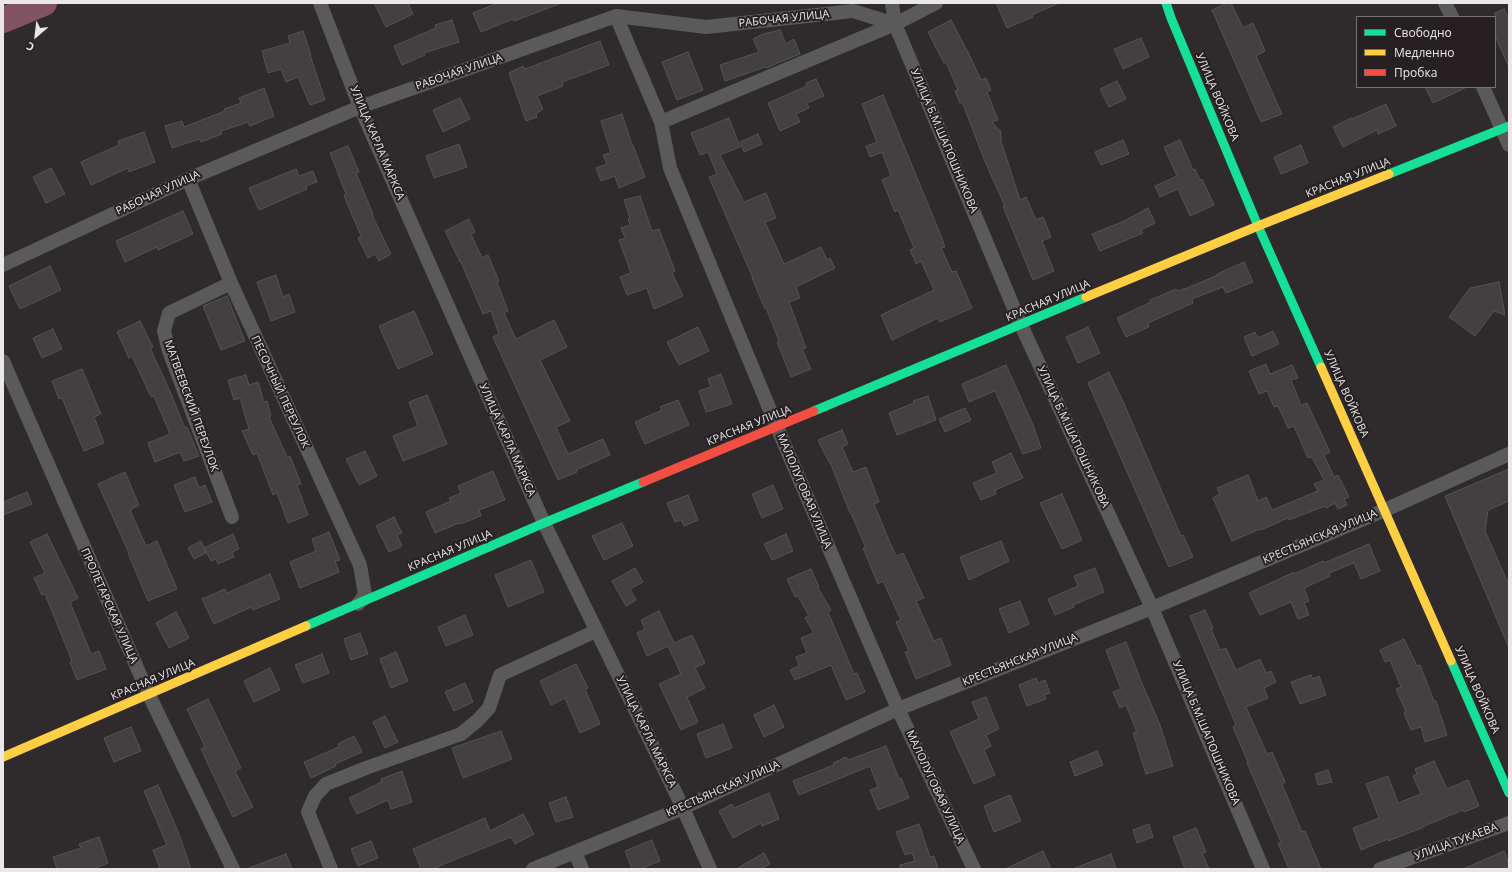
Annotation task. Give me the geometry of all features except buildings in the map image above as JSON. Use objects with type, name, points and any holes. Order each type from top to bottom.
[{"type":"street","name":"УЛИЦА КАРЛА МАРКСА","points":[[320,3],[360,107],[544,524],[683,808],[710,869]]},
{"type":"street","name":"УЛИЦА Б.М.ШАПОШНИКОВА","points":[[892,3],[895,24],[1021,325],[1152,608],[1263,869]]},
{"type":"street","points":[[661,122],[895,24],[936,3]]},
{"type":"street","name":"УЛИЦА ВОЙКОВА","points":[[1166,3],[1170,18],[1258,226],[1508,790]]},
{"type":"street","points":[[1446,3],[1452,16]]},
{"type":"street","name":"РАБОЧАЯ УЛИЦА","points":[[3,265],[188,179],[360,107],[616,16],[706,27],[853,11],[895,24]]},
{"type":"street","name":"МАЛОЛУГОВАЯ УЛИЦА","points":[[616,16],[661,122],[670,168],[777,427],[898,709],[974,869]]},
{"type":"street","points":[[1484,88],[1505,128],[1509,145]]},
{"type":"street","name":"КРАСНАЯ УЛИЦА","points":[[3,757],[544,524],[1258,226],[1505,128]]},
{"type":"street","name":"ПЕСОЧНЫЙ ПЕРЕУЛОК","points":[[188,179],[231,283],[360,566],[365,595],[358,604]]},
{"type":"street","name":"МАТВЕЕВСКИЙ ПЕРЕУЛОК","points":[[231,283],[169,313],[164,331],[169,351],[232,517]]},
{"type":"street","name":"ПРОЛЕТАРСКАЯ УЛИЦА","points":[[3,361],[58,490],[149,695],[233,869]]},
{"type":"street","name":"КРЕСТЬЯНСКАЯ УЛИЦА","points":[[533,869],[683,808],[898,709],[1152,608],[1385,510],[1509,454]]},
{"type":"street","points":[[331,869],[308,812],[315,796],[326,784],[461,734],[478,720],[489,708],[500,675],[596,631]]},
{"type":"street","name":"УЛИЦА ТУКАЕВА","points":[[1380,869],[1509,823]]},
{"type":"street","points":[[575,852],[582,869]]},
{"type":"waterway","points":[[3,20],[44,3]]},
{"type":"traffic: fast","points":[[1166,3],[1258,226],[1321,367]]},
{"type":"traffic: fast","points":[[1389,174],[1509,126]]},
{"type":"traffic: fast","points":[[814,411],[1086,297]]},
{"type":"traffic: fast","points":[[306,626],[643,482]]},
{"type":"traffic: fast","points":[[1451,661],[1509,793]]},
{"type":"traffic: slow","points":[[1086,297],[1389,174]]},
{"type":"traffic: slow","points":[[1321,367],[1451,661]]},
{"type":"traffic: slow","points":[[3,757],[306,626]]},
{"type":"traffic: jam","points":[[643,482],[814,411]]}]
